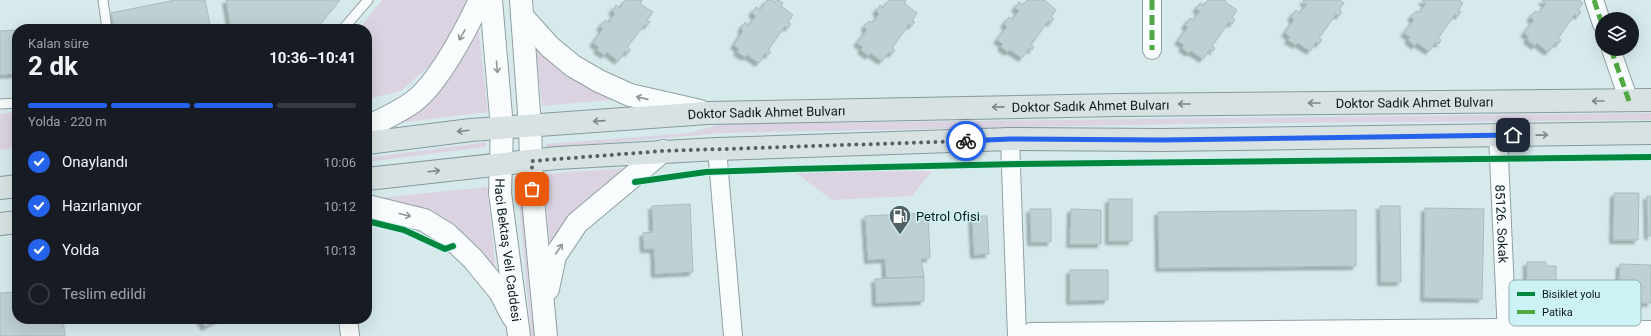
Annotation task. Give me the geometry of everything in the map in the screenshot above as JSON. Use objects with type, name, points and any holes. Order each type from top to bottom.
[{"type":"main road","points":[[372,124],[414,102],[438,76],[480,0]]},
{"type":"main road","name":"Haci Bektaş Veli Caddesi","points":[[491,0],[502,128],[500,193],[519,332]]},
{"type":"main road","points":[[521,8],[550,47],[573,66],[599,81],[630,95],[707,113]]},
{"type":"main road","name":"Haci Bektaş Veli Caddesi","points":[[521,8],[530,127],[532,189],[546,336]]},
{"type":"main road","name":"Doktor Sadık Ahmet Bulvarı","points":[[502,128],[707,113],[1111,105],[1651,100]]},
{"type":"main road","points":[[372,141],[502,128]]},
{"type":"main road","points":[[372,178],[502,163],[663,151],[717,149],[1010,139],[1163,140],[1651,133]]},
{"type":"main road","points":[[544,314],[555,256],[577,223],[663,151]]},
{"type":"main road","points":[[0,188],[12,187]]},
{"type":"main road","points":[[372,207],[424,220],[447,234],[473,259],[500,292],[519,332]]},
{"type":"main road","points":[[0,224],[12,223]]},
{"type":"street","points":[[1152,0],[1152,50]]},
{"type":"street","points":[[1594,0],[1598,12]]},
{"type":"street","points":[[1613,56],[1629,101]]},
{"type":"street","name":"85126. Sokak","points":[[1498,135],[1508,332]]},
{"type":"street","points":[[1010,139],[1017,336]]},
{"type":"street","points":[[717,149],[733,336]]},
{"type":"street","points":[[349,324],[350,336]]},
{"type":"street","points":[[1028,336],[1031,332],[1200,333],[1651,330]]},
{"type":"lane","points":[[103,0],[106,24]]},
{"type":"lane","points":[[347,24],[368,0]]},
{"type":"lane","points":[[0,104],[12,103]]},
{"type":"shaded area","points":[[382,0],[468,0],[437,59],[401,91],[372,98],[372,24],[363,24]]},
{"type":"shaded area","points":[[477,17],[488,112],[382,125]]},
{"type":"shaded area","points":[[534,34],[624,99],[542,106]]},
{"type":"shaded area","points":[[12,113],[12,149],[0,150],[0,114]]},
{"type":"shaded area","points":[[1651,113],[1651,120],[1182,124],[722,133],[546,148],[546,144],[689,133],[721,124]]},
{"type":"shaded area","points":[[486,142],[486,147],[372,161],[372,157]]},
{"type":"shaded area","points":[[640,167],[550,247],[544,174]]},
{"type":"shaded area","points":[[932,171],[912,196],[832,200],[795,172]]},
{"type":"shaded area","points":[[487,187],[497,281],[456,235],[372,201],[372,198]]},
{"type":"shaded area","points":[[522,198],[530,302],[535,336],[531,336],[519,199]]},
{"type":"building","points":[[175,0],[205,0],[210,24],[113,24],[111,13]]},
{"type":"building","points":[[226,0],[340,0],[320,24],[230,24]]},
{"type":"building","points":[[625,0],[641,0],[642,1],[640,4],[653,12],[647,20],[650,22],[647,26],[645,24],[627,47],[631,50],[628,53],[625,51],[618,61],[607,52],[605,55],[597,50],[599,47],[593,43],[603,29],[600,27],[605,20],[609,23],[615,13],[612,11],[616,5],[620,8]]},
{"type":"building","points":[[767,0],[773,0],[775,2],[778,0],[783,3],[781,6],[793,15],[788,22],[791,24],[788,28],[785,26],[768,50],[771,52],[768,55],[765,53],[759,63],[747,55],[745,57],[737,52],[739,49],[734,45],[743,31],[741,29],[745,22],[749,25],[756,16],[752,13],[756,7],[760,10]]},
{"type":"building","points":[[889,0],[904,0],[906,1],[905,4],[917,13],[912,21],[915,22],[911,26],[909,24],[892,48],[895,50],[892,54],[889,52],[882,61],[870,53],[869,56],[861,50],[863,47],[857,43],[867,30],[864,27],[869,21],[873,23],[879,14],[876,11],[880,5],[883,8]]},
{"type":"building","points":[[1027,0],[1045,0],[1056,10],[1051,17],[1054,19],[1051,23],[1048,21],[1031,45],[1034,47],[1032,50],[1029,48],[1022,58],[1010,50],[1008,52],[1001,47],[1003,44],[997,40],[1007,27],[1004,24],[1009,17],[1012,20],[1019,11],[1015,8],[1019,2],[1023,5]]},
{"type":"building","points":[[1208,0],[1226,0],[1225,2],[1237,10],[1232,18],[1235,20],[1232,24],[1229,22],[1212,46],[1215,48],[1213,51],[1210,49],[1203,59],[1191,51],[1189,53],[1182,48],[1184,45],[1178,41],[1188,27],[1185,25],[1190,18],[1193,21],[1200,11],[1196,9],[1200,3],[1204,6]]},
{"type":"building","points":[[1340,0],[1344,3],[1339,10],[1342,12],[1339,16],[1336,14],[1319,38],[1322,40],[1319,44],[1316,42],[1310,51],[1298,43],[1296,45],[1288,40],[1290,37],[1285,33],[1294,20],[1291,17],[1296,10],[1300,13],[1307,4],[1303,1]]},
{"type":"building","points":[[1459,0],[1463,3],[1458,11],[1461,12],[1458,16],[1455,14],[1438,38],[1441,40],[1439,44],[1436,42],[1429,51],[1417,43],[1415,46],[1408,40],[1410,37],[1404,33],[1414,20],[1411,17],[1416,11],[1419,13],[1426,4],[1422,1]]},
{"type":"building","points":[[1579,0],[1583,3],[1578,10],[1581,12],[1578,16],[1575,14],[1558,38],[1561,40],[1558,44],[1556,42],[1548,52],[1537,43],[1535,46],[1527,40],[1529,37],[1524,33],[1534,20],[1530,18],[1535,11],[1539,13],[1546,4],[1542,1]]},
{"type":"building","points":[[12,30],[12,74],[0,75],[0,31]]},
{"type":"building","points":[[1614,193],[1639,193],[1638,240],[1613,240]]},
{"type":"building","points":[[1647,196],[1651,196],[1651,236],[1648,236]]},
{"type":"building","points":[[1109,199],[1132,199],[1132,241],[1109,241]]},
{"type":"building","points":[[690,204],[693,272],[655,274],[654,249],[644,249],[643,233],[653,232],[652,206]]},
{"type":"building","points":[[1380,206],[1400,206],[1401,282],[1381,282]]},
{"type":"building","points":[[1425,208],[1484,209],[1482,299],[1424,298]]},
{"type":"building","points":[[1030,209],[1051,209],[1051,242],[1031,242]]},
{"type":"building","points":[[1071,209],[1101,210],[1101,244],[1070,244]]},
{"type":"building","points":[[1356,210],[1356,266],[1159,268],[1158,212]]},
{"type":"building","points":[[928,213],[930,258],[921,259],[924,277],[886,278],[885,259],[868,260],[865,216]]},
{"type":"building","points":[[972,216],[987,216],[989,254],[974,255]]},
{"type":"building","points":[[1527,262],[1546,262],[1546,266],[1556,266],[1556,280],[1527,280]]},
{"type":"building","points":[[1620,264],[1651,265],[1651,303],[1641,303],[1641,280],[1619,280]]},
{"type":"building","points":[[1070,270],[1108,270],[1108,300],[1070,301]]},
{"type":"building","points":[[924,277],[924,301],[876,303],[875,279]]},
{"type":"building","points":[[12,292],[12,324],[64,324],[65,336],[0,336],[0,293]]},
{"type":"building","points":[[203,324],[211,324],[205,327]]},
{"type":"marked path","points":[[1152,0],[1152,50]]},
{"type":"marked path","points":[[1594,0],[1598,12]]},
{"type":"marked path","points":[[1613,56],[1629,101]]},
{"type":"cycle path","points":[[635,182],[706,172],[793,169],[1018,164],[1651,157]]},
{"type":"cycle path","points":[[372,222],[404,230],[445,249],[453,246]]},
{"type":"way so far","points":[[532,189],[532,161],[557,158],[663,151],[966,141]]},
{"type":"place","name":"Petrol Ofisi","points":[[900,236]]},
{"type":"route","points":[[966,141],[1010,139],[1163,140],[1513,135]]}]
